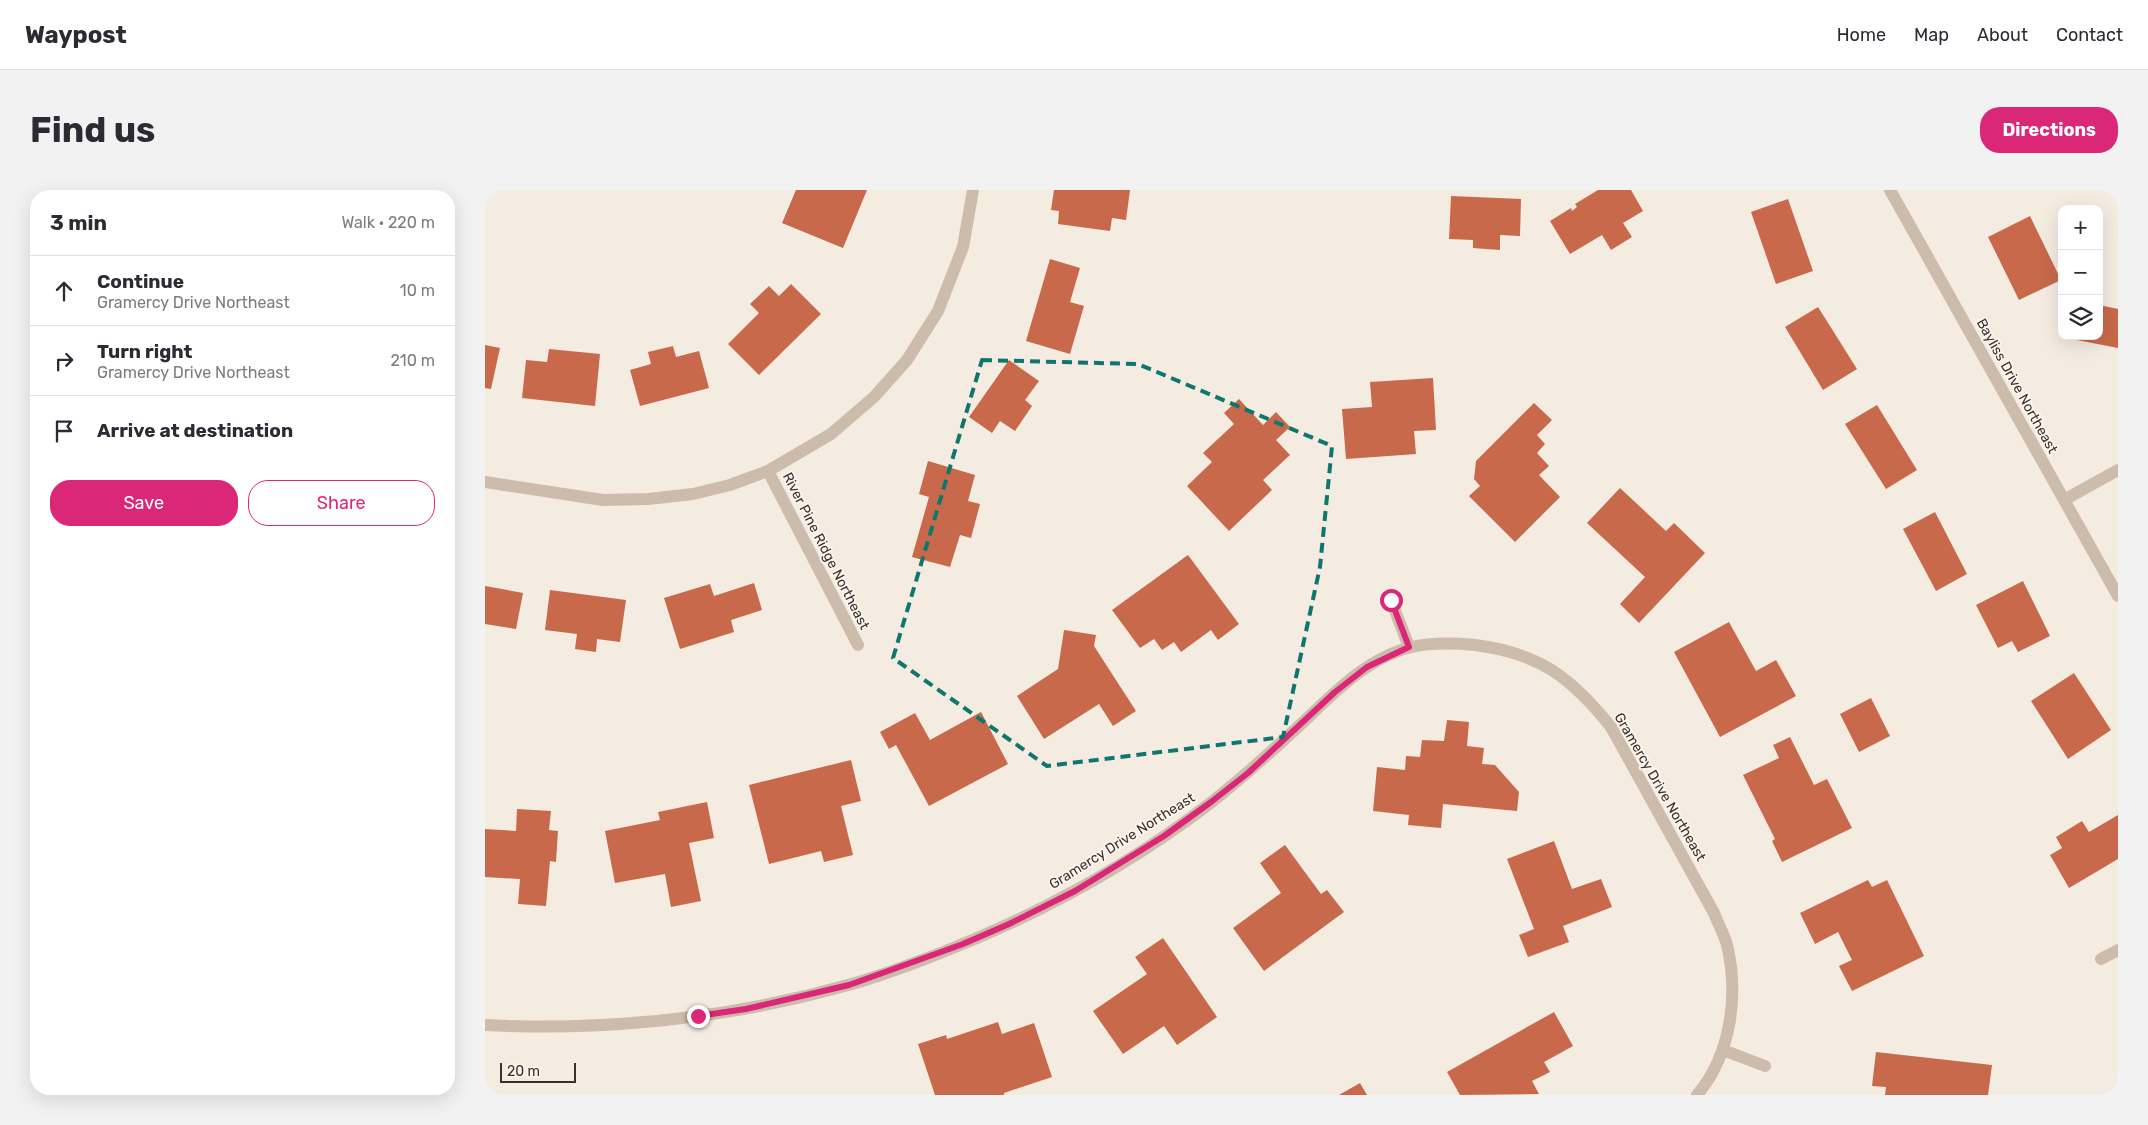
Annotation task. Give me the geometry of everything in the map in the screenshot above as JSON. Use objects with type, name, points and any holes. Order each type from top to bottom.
[{"type":"street","points":[[485,482],[603,500],[648,499],[693,494],[730,485],[768,471],[831,434],[874,397],[907,360],[938,311],[963,247],[973,190]]},
{"type":"street","name":"Bayliss Drive Northeast","points":[[1890,190],[2118,596]]},
{"type":"street","points":[[2064,500],[2118,470]]},
{"type":"street","name":"River Pine Ridge Northeast","points":[[768,471],[858,645]]},
{"type":"street","points":[[1391,600],[1409,647]]},
{"type":"street","name":"Gramercy Drive Northeast","points":[[485,1025],[535,1028],[633,1023],[736,1010],[849,985],[963,944],[1009,924],[1075,891],[1164,836],[1248,773],[1335,692],[1367,667],[1409,647],[1435,643],[1461,644],[1499,648],[1533,658],[1561,677],[1589,700],[1611,727],[1714,913],[1727,945],[1731,977],[1732,1010],[1723,1050],[1697,1095]]},
{"type":"street","points":[[2101,960],[2118,950]]},
{"type":"street","points":[[1723,1050],[1765,1066]]},
{"type":"highlighted area","points":[[982,360],[1138,364],[1332,446],[1320,567],[1283,737],[1047,766],[893,658]]},
{"type":"building","points":[[796,190],[867,190],[843,248],[782,223]]},
{"type":"building","points":[[1054,190],[1130,190],[1126,220],[1112,218],[1110,231],[1058,224],[1059,211],[1051,210]]},
{"type":"building","points":[[1598,190],[1631,190],[1643,211],[1623,223],[1632,237],[1611,250],[1602,235],[1570,254],[1550,221],[1571,208],[1572,211],[1577,207],[1575,204]]},
{"type":"building","points":[[1451,196],[1521,199],[1520,236],[1500,235],[1500,250],[1473,248],[1473,240],[1449,239]]},
{"type":"building","points":[[1788,199],[1813,271],[1776,284],[1751,212]]},
{"type":"building","points":[[2030,216],[2058,274],[2058,281],[2019,300],[1988,237]]},
{"type":"building","points":[[1050,259],[1080,268],[1070,302],[1084,306],[1070,354],[1026,341]]},
{"type":"building","points":[[791,284],[821,314],[759,375],[728,344],[759,313],[750,304],[769,286],[779,296]]},
{"type":"building","points":[[2103,306],[2118,309],[2118,348],[2077,340],[2103,340]]},
{"type":"building","points":[[1818,307],[1857,369],[1823,390],[1785,327]]},
{"type":"building","points":[[485,345],[500,348],[491,389],[485,388]]},
{"type":"building","points":[[673,346],[676,357],[699,351],[709,388],[640,406],[630,370],[651,364],[648,352]]},
{"type":"building","points":[[549,349],[600,354],[595,406],[522,398],[526,360],[547,362]]},
{"type":"building","points":[[1009,360],[1039,381],[1025,400],[1032,406],[1015,431],[1000,421],[992,433],[969,417]]},
{"type":"building","points":[[1433,378],[1436,430],[1414,431],[1416,454],[1346,459],[1342,409],[1372,407],[1370,382]]},
{"type":"building","points":[[1239,399],[1263,425],[1276,412],[1290,427],[1276,440],[1290,455],[1263,480],[1272,490],[1229,531],[1187,486],[1212,462],[1203,453],[1234,424],[1224,413]]},
{"type":"building","points":[[1534,403],[1552,420],[1537,435],[1545,444],[1537,453],[1549,466],[1539,475],[1560,497],[1515,542],[1469,496],[1480,486],[1474,479],[1476,461]]},
{"type":"building","points":[[1877,405],[1917,470],[1886,489],[1845,424]]},
{"type":"building","points":[[928,461],[975,475],[968,501],[980,504],[971,538],[960,535],[950,567],[912,557],[929,497],[919,494]]},
{"type":"building","points":[[1620,488],[1666,531],[1674,523],[1705,553],[1639,623],[1620,604],[1645,577],[1587,523]]},
{"type":"building","points":[[1935,512],[1967,574],[1936,591],[1903,529]]},
{"type":"building","points":[[1188,555],[1239,624],[1218,640],[1211,630],[1181,652],[1174,642],[1162,650],[1154,639],[1140,648],[1112,610]]},
{"type":"building","points":[[2023,581],[2050,636],[2018,652],[2012,641],[1998,648],[1976,605]]},
{"type":"building","points":[[754,583],[762,610],[731,620],[734,632],[680,649],[664,598],[710,584],[714,596]]},
{"type":"building","points":[[485,586],[523,593],[516,629],[485,624]]},
{"type":"building","points":[[550,590],[626,600],[620,642],[597,639],[596,652],[575,649],[577,634],[545,630]]},
{"type":"building","points":[[1729,622],[1756,671],[1776,660],[1796,696],[1720,737],[1674,652]]},
{"type":"building","points":[[1064,630],[1096,635],[1094,646],[1136,711],[1113,726],[1099,704],[1044,739],[1017,696],[1058,669]]},
{"type":"building","points":[[2074,673],[2111,730],[2068,759],[2031,701]]},
{"type":"building","points":[[1871,698],[1890,736],[1859,752],[1840,714]]},
{"type":"building","points":[[981,712],[1008,764],[929,806],[896,745],[889,749],[880,732],[915,713],[930,740]]},
{"type":"building","points":[[1447,720],[1469,722],[1467,746],[1484,748],[1482,764],[1495,765],[1519,792],[1517,811],[1443,804],[1441,828],[1408,825],[1409,815],[1373,811],[1377,767],[1405,770],[1406,756],[1420,757],[1422,740],[1444,741]]},
{"type":"building","points":[[1790,737],[1814,785],[1827,779],[1852,828],[1782,862],[1772,841],[1775,839],[1743,775],[1779,758],[1773,745]]},
{"type":"building","points":[[851,760],[861,801],[841,806],[853,855],[824,862],[821,851],[769,864],[749,785]]},
{"type":"building","points":[[707,802],[714,838],[689,843],[701,901],[671,907],[665,874],[615,883],[605,831],[660,820],[658,812]]},
{"type":"building","points":[[517,809],[551,811],[549,830],[558,831],[556,862],[550,861],[546,906],[518,904],[520,879],[485,877],[485,829],[516,831]]},
{"type":"building","points":[[2118,815],[2118,859],[2069,888],[2050,855],[2062,848],[2056,837],[2082,821],[2089,832]]},
{"type":"building","points":[[1554,841],[1572,889],[1601,879],[1612,907],[1563,926],[1569,942],[1528,957],[1519,935],[1534,929],[1507,859]]},
{"type":"building","points":[[1285,845],[1321,894],[1327,890],[1344,912],[1264,971],[1233,928],[1281,893],[1260,863]]},
{"type":"building","points":[[1868,880],[1872,887],[1887,880],[1924,956],[1852,991],[1839,966],[1852,960],[1838,932],[1815,944],[1800,913]]},
{"type":"building","points":[[1163,938],[1217,1017],[1177,1045],[1164,1026],[1123,1054],[1093,1011],[1147,974],[1135,957]]},
{"type":"building","points":[[1554,1012],[1573,1046],[1544,1062],[1550,1072],[1532,1081],[1539,1094],[1460,1095],[1447,1072]]},
{"type":"building","points":[[998,1022],[1002,1034],[1034,1023],[1052,1077],[1004,1093],[1004,1095],[935,1095],[918,1044],[946,1035],[947,1039]]},
{"type":"building","points":[[1876,1052],[1992,1065],[1988,1095],[1885,1095],[1886,1087],[1872,1086]]},
{"type":"building","points":[[1360,1083],[1367,1095],[1339,1095]]},
{"type":"route","points":[[698,1016],[746,1009],[849,985],[913,964],[1009,924],[1075,891],[1164,836],[1211,802],[1248,773],[1335,692],[1367,667],[1409,647],[1391,600]]}]
